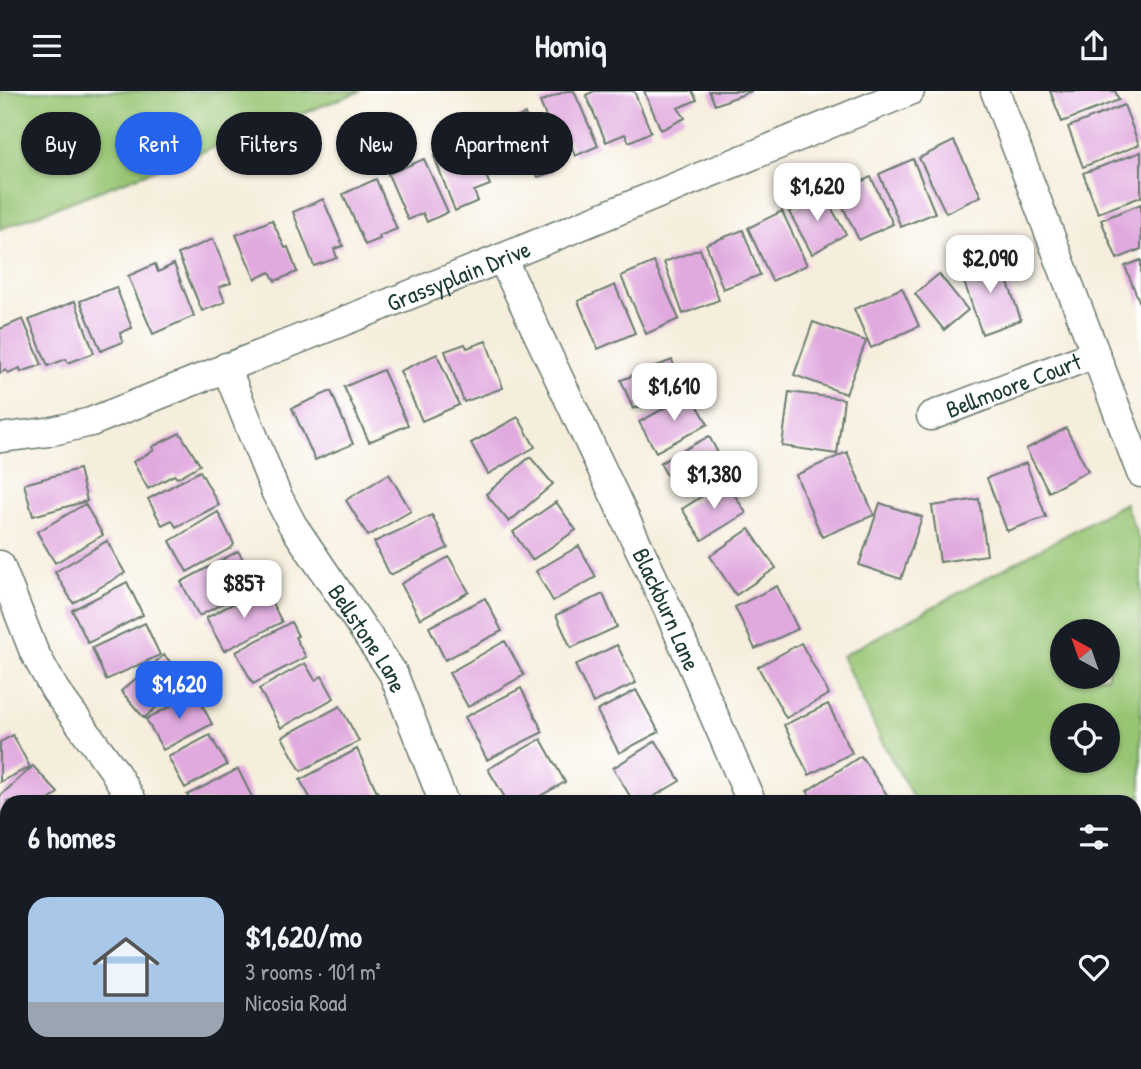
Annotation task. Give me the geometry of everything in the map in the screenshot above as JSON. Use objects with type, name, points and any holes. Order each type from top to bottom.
[{"type":"street","name":"Grassyplain Drive","points":[[0,438],[48,432],[91,422],[910,91]]},
{"type":"street","points":[[995,91],[1141,473]]},
{"type":"street","name":"Blackburn Lane","points":[[502,258],[668,610],[748,795]]},
{"type":"street","name":"Bellmoore Court","points":[[931,416],[1095,354]]},
{"type":"street","name":"Bellstone Lane","points":[[226,367],[276,493],[292,524],[393,673],[441,795]]},
{"type":"street","points":[[0,565],[34,652],[54,690],[113,769],[128,795]]},
{"type":"green space","points":[[0,91],[361,91],[306,112],[216,112],[216,146],[202,152],[202,112],[115,112],[115,175],[141,175],[0,229]]},
{"type":"green space","points":[[1125,503],[1141,545],[1141,795],[912,795],[882,742],[842,656]]},
{"type":"building","points":[[566,91],[574,91],[598,146],[575,156],[573,112],[544,112],[540,102]]},
{"type":"building","points":[[594,91],[634,91],[651,132],[629,142],[625,134],[606,142],[586,95]]},
{"type":"building","points":[[644,91],[692,91],[697,100],[678,108],[685,118],[661,130]]},
{"type":"building","points":[[709,91],[752,91],[715,105]]},
{"type":"building","points":[[1050,91],[1115,91],[1119,100],[1062,122]]},
{"type":"building","points":[[1124,105],[1139,145],[1083,167],[1068,127]]},
{"type":"building","points":[[954,141],[981,196],[946,213],[919,158]]},
{"type":"building","points":[[1141,152],[1141,197],[1098,213],[1083,173]]},
{"type":"building","points":[[424,159],[448,212],[427,222],[423,213],[408,220],[388,175],[417,175],[417,162]]},
{"type":"building","points":[[913,159],[935,213],[901,227],[879,174]]},
{"type":"building","points":[[441,175],[486,175],[490,185],[474,191],[478,201],[455,211]]},
{"type":"building","points":[[871,177],[893,224],[859,240],[836,193]]},
{"type":"building","points":[[376,179],[397,229],[365,245],[343,194]]},
{"type":"building","points":[[823,193],[846,234],[812,254],[789,212]]},
{"type":"building","points":[[323,199],[343,246],[334,249],[337,258],[314,266],[293,212]]},
{"type":"building","points":[[1141,204],[1141,249],[1117,259],[1101,220]]},
{"type":"building","points":[[782,211],[807,265],[772,281],[748,228]]},
{"type":"building","points":[[272,220],[285,248],[288,247],[297,272],[275,281],[270,272],[255,279],[236,235]]},
{"type":"building","points":[[743,230],[760,275],[723,289],[706,244]]},
{"type":"building","points":[[213,239],[231,283],[219,287],[225,302],[202,311],[178,254]]},
{"type":"building","points":[[700,249],[719,300],[683,314],[664,262]]},
{"type":"building","points":[[999,257],[1021,320],[982,334],[960,270]]},
{"type":"building","points":[[1141,260],[1141,306],[1125,266]]},
{"type":"building","points":[[654,262],[679,319],[646,334],[621,276]]},
{"type":"building","points":[[155,264],[158,272],[174,264],[194,316],[153,334],[128,276]]},
{"type":"building","points":[[939,274],[968,310],[944,330],[915,294]]},
{"type":"building","points":[[615,285],[635,333],[598,349],[578,301]]},
{"type":"building","points":[[116,287],[132,328],[120,333],[123,342],[101,351],[80,301]]},
{"type":"building","points":[[902,288],[919,326],[871,348],[854,309]]},
{"type":"building","points":[[75,301],[94,353],[68,363],[66,359],[48,366],[29,320]]},
{"type":"building","points":[[23,319],[42,365],[21,372],[20,368],[0,373],[0,329]]},
{"type":"building","points":[[813,322],[866,341],[846,394],[794,375]]},
{"type":"building","points":[[486,341],[503,388],[464,402],[445,351],[465,344],[467,348]]},
{"type":"building","points":[[437,354],[459,405],[422,421],[400,371]]},
{"type":"building","points":[[672,360],[683,389],[633,409],[621,380]]},
{"type":"building","points":[[383,370],[408,425],[369,442],[344,387]]},
{"type":"building","points":[[331,391],[353,444],[315,460],[292,408]]},
{"type":"building","points":[[789,392],[844,399],[837,454],[782,446]]},
{"type":"building","points":[[691,394],[708,424],[656,452],[639,422]]},
{"type":"building","points":[[518,417],[535,447],[488,474],[471,443]]},
{"type":"building","points":[[1066,428],[1088,471],[1049,492],[1026,449]]},
{"type":"building","points":[[180,433],[200,465],[177,478],[174,475],[148,489],[133,462],[154,450],[152,447]]},
{"type":"building","points":[[709,436],[726,468],[677,494],[660,463]]},
{"type":"building","points":[[847,452],[874,515],[822,537],[796,475]]},
{"type":"building","points":[[530,457],[553,484],[509,522],[486,494]]},
{"type":"building","points":[[1026,463],[1046,517],[1007,531],[987,478]]},
{"type":"building","points":[[79,469],[87,501],[33,516],[24,484]]},
{"type":"building","points":[[200,471],[219,505],[176,527],[172,520],[162,525],[148,499]]},
{"type":"building","points":[[389,474],[411,511],[368,536],[346,500]]},
{"type":"building","points":[[726,481],[746,513],[702,540],[682,509]]},
{"type":"building","points":[[979,499],[987,555],[940,562],[932,506]]},
{"type":"building","points":[[556,502],[576,530],[532,560],[513,532]]},
{"type":"building","points":[[880,503],[922,517],[901,579],[859,565]]},
{"type":"building","points":[[85,504],[103,535],[55,563],[37,532]]},
{"type":"building","points":[[218,512],[234,544],[187,572],[170,541]]},
{"type":"building","points":[[432,515],[448,548],[390,575],[374,542]]},
{"type":"building","points":[[749,529],[776,568],[736,595],[710,556]]},
{"type":"building","points":[[107,541],[125,573],[73,603],[55,572]]},
{"type":"building","points":[[579,546],[596,577],[553,601],[536,571]]},
{"type":"building","points":[[238,551],[258,585],[199,616],[181,582]]},
{"type":"building","points":[[449,557],[469,592],[420,619],[401,584]]},
{"type":"building","points":[[127,582],[143,615],[88,643],[72,610]]},
{"type":"building","points":[[777,586],[798,629],[755,649],[735,607]]},
{"type":"building","points":[[257,591],[261,596],[267,593],[282,622],[224,651],[206,618]]},
{"type":"building","points":[[603,594],[617,627],[571,648],[556,615]]},
{"type":"building","points":[[485,598],[502,631],[445,660],[429,627]]},
{"type":"building","points":[[291,622],[298,636],[295,637],[306,657],[253,684],[236,652]]},
{"type":"building","points":[[145,623],[160,655],[106,680],[92,648]]},
{"type":"building","points":[[505,641],[524,675],[468,707],[449,673]]},
{"type":"building","points":[[801,643],[829,694],[786,718],[758,667]]},
{"type":"building","points":[[617,645],[636,683],[593,703],[575,665]]},
{"type":"building","points":[[164,655],[187,681],[144,718],[121,691]]},
{"type":"building","points":[[305,663],[315,680],[322,676],[334,698],[281,728],[259,689]]},
{"type":"building","points":[[521,688],[543,732],[487,760],[465,717]]},
{"type":"building","points":[[636,690],[659,732],[619,753],[597,711]]},
{"type":"building","points":[[196,693],[212,724],[163,750],[146,719]]},
{"type":"building","points":[[828,704],[852,753],[809,775],[784,725]]},
{"type":"building","points":[[340,706],[359,741],[301,771],[282,737]]},
{"type":"building","points":[[13,735],[30,767],[0,782],[0,742]]},
{"type":"building","points":[[210,735],[227,765],[185,788],[168,757]]},
{"type":"building","points":[[541,739],[565,782],[542,795],[503,795],[488,769]]},
{"type":"building","points":[[656,741],[680,781],[656,795],[629,795],[613,768]]},
{"type":"building","points":[[357,749],[379,795],[309,795],[300,780]]},
{"type":"building","points":[[861,756],[887,795],[810,795],[807,791]]},
{"type":"building","points":[[33,766],[58,793],[56,795],[1,795]]},
{"type":"building","points":[[238,769],[251,795],[187,795]]}]
